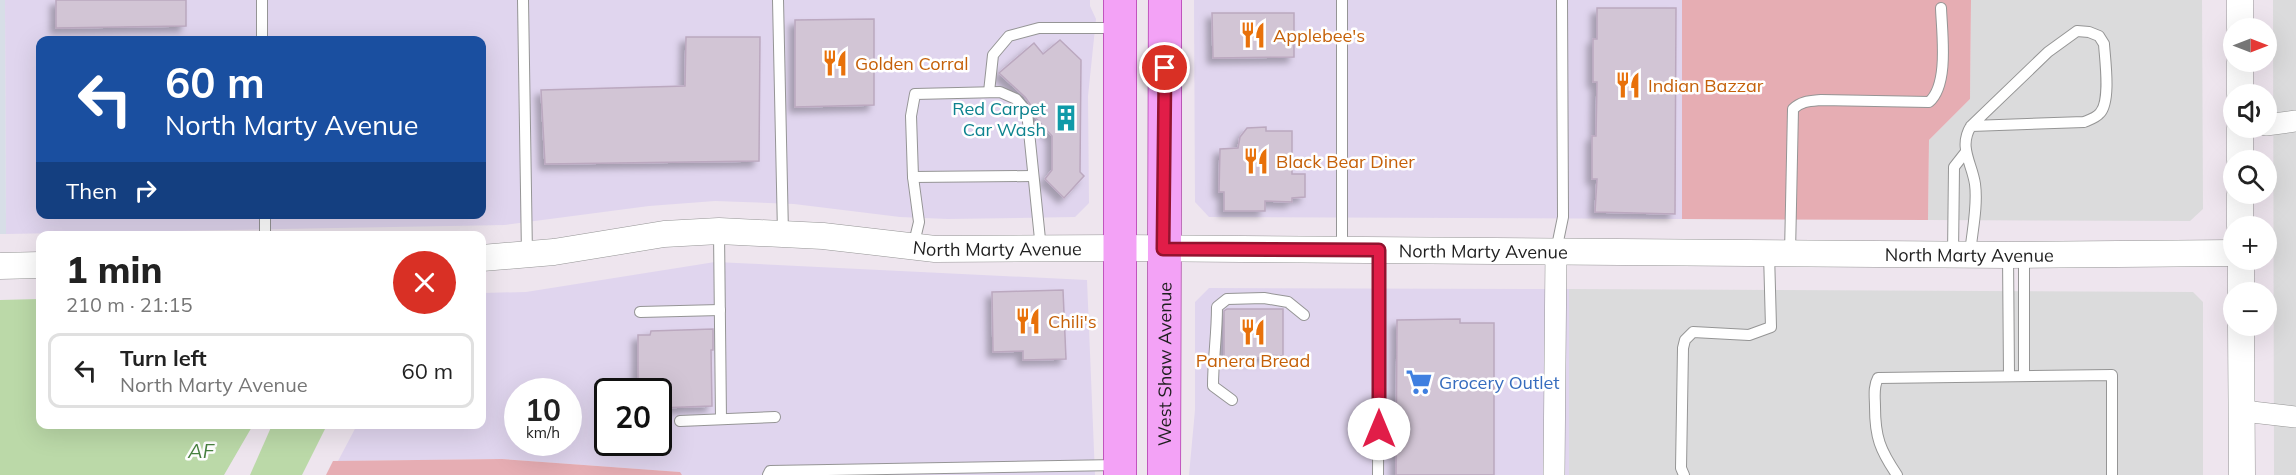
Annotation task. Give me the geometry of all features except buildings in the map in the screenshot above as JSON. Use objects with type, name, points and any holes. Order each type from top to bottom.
[{"type":"main road","name":"West Shaw Avenue","points":[[1164,475],[1165,0]]},
{"type":"main road","points":[[1120,14],[1120,470]]},
{"type":"street","points":[[2240,0],[2240,18]]},
{"type":"street","points":[[2277,124],[2296,121]]},
{"type":"street","name":"North Marty Avenue","points":[[486,258],[528,255],[664,234],[719,231],[783,234],[913,248],[1962,254],[2223,253]]},
{"type":"street","points":[[1554,475],[1556,251]]},
{"type":"street","points":[[0,266],[36,265]]},
{"type":"street","points":[[2241,336],[2242,475]]},
{"type":"street","points":[[2243,411],[2296,417]]},
{"type":"lane","points":[[262,0],[262,36]]},
{"type":"lane","points":[[523,0],[528,255]]},
{"type":"lane","points":[[778,0],[783,234]]},
{"type":"lane","points":[[1342,0],[1342,250]]},
{"type":"lane","points":[[1556,251],[1563,218],[1562,0]]},
{"type":"lane","points":[[1684,475],[1681,468],[1685,340],[1693,332],[1749,335],[1771,327],[1793,109],[1797,104],[1806,101],[1821,100],[1929,102],[1938,91],[1942,79],[1941,8]]},
{"type":"lane","points":[[988,92],[993,55],[1009,36],[1039,28],[1120,14]]},
{"type":"lane","points":[[1962,254],[1975,184],[1965,153],[1966,134],[1971,126],[2048,52],[2077,32],[2089,32],[2099,36],[2104,44],[2106,101],[2096,117],[2084,122],[1971,126]]},
{"type":"lane","points":[[913,248],[919,222],[913,177],[911,116],[915,94],[1000,92],[1016,99],[1027,112],[1041,249]]},
{"type":"lane","points":[[1962,254],[1954,167],[1965,153]]},
{"type":"lane","points":[[913,177],[1032,176]]},
{"type":"lane","points":[[719,231],[721,419]]},
{"type":"lane","points":[[1378,475],[1379,250]]},
{"type":"lane","points":[[2016,254],[2024,375]]},
{"type":"lane","points":[[2009,375],[2016,254]]},
{"type":"lane","points":[[1233,400],[1213,386],[1217,307],[1227,299],[1264,298],[1288,302],[1304,315]]},
{"type":"lane","points":[[640,312],[720,310]]},
{"type":"lane","points":[[1897,475],[1884,456],[1876,435],[1875,385],[1878,378],[2112,375],[2112,475]]},
{"type":"lane","points":[[680,420],[775,417]]},
{"type":"lane","points":[[768,475],[770,471],[1120,470]]},
{"type":"shaded area","points":[[0,0],[5,0],[6,234],[0,234]]},
{"type":"shaded area","points":[[5,0],[1090,0],[1090,6],[1096,19],[1088,96],[1089,203],[1075,217],[948,219],[900,217],[794,204],[715,201],[649,206],[505,225],[36,231],[36,233],[6,234]]},
{"type":"shaded area","points":[[1194,0],[1682,0],[1682,219],[1209,217],[1195,202]]},
{"type":"shaded area","points":[[1682,0],[1971,0],[1970,99],[1929,140],[1928,220],[1682,219]]},
{"type":"shaded area","points":[[1971,0],[2202,0],[2203,209],[2190,221],[1928,220],[1929,140],[1970,99]]},
{"type":"shaded area","points":[[2273,0],[2296,0],[2296,475],[2274,475],[2274,336],[2277,336],[2277,282],[2274,282],[2274,270],[2277,270],[2277,216],[2273,216],[2273,204],[2277,204],[2277,150],[2273,150],[2273,138],[2277,138],[2277,84],[2273,84],[2273,72],[2277,72],[2277,18],[2273,18]]},
{"type":"shaded area","points":[[715,262],[1087,280],[1095,475],[680,475],[680,472],[502,459],[338,461],[355,429],[486,429],[486,293],[526,292]]},
{"type":"shaded area","points":[[1209,288],[1569,289],[1569,475],[1189,475],[1195,410],[1195,302]]},
{"type":"shaded area","points":[[1569,289],[2193,292],[2203,302],[2203,475],[1569,475]]},
{"type":"shaded area","points":[[502,459],[680,472],[682,475],[326,475],[333,461]]},
{"type":"water","name":"AF","points":[[36,299],[36,429],[251,429],[224,475],[0,475],[0,300]]},
{"type":"water","points":[[270,429],[325,429],[302,475],[250,475]]},
{"type":"place","name":"Applebee's","points":[[1253,35]]},
{"type":"place","name":"Golden Corral","points":[[835,63]]},
{"type":"place","name":"Indian Bazzar","points":[[1628,85]]},
{"type":"place","name":"Red Carpet Car Wash","points":[[1066,118]]},
{"type":"place","name":"Black Bear Diner","points":[[1256,161]]},
{"type":"place","name":"Chili's","points":[[1028,321]]},
{"type":"place","name":"Panera Bread","points":[[1253,332]]},
{"type":"place","name":"Grocery Outlet","points":[[1419,382]]},
{"type":"route","points":[[1165,68],[1163,249],[1379,250],[1379,429]]}]
